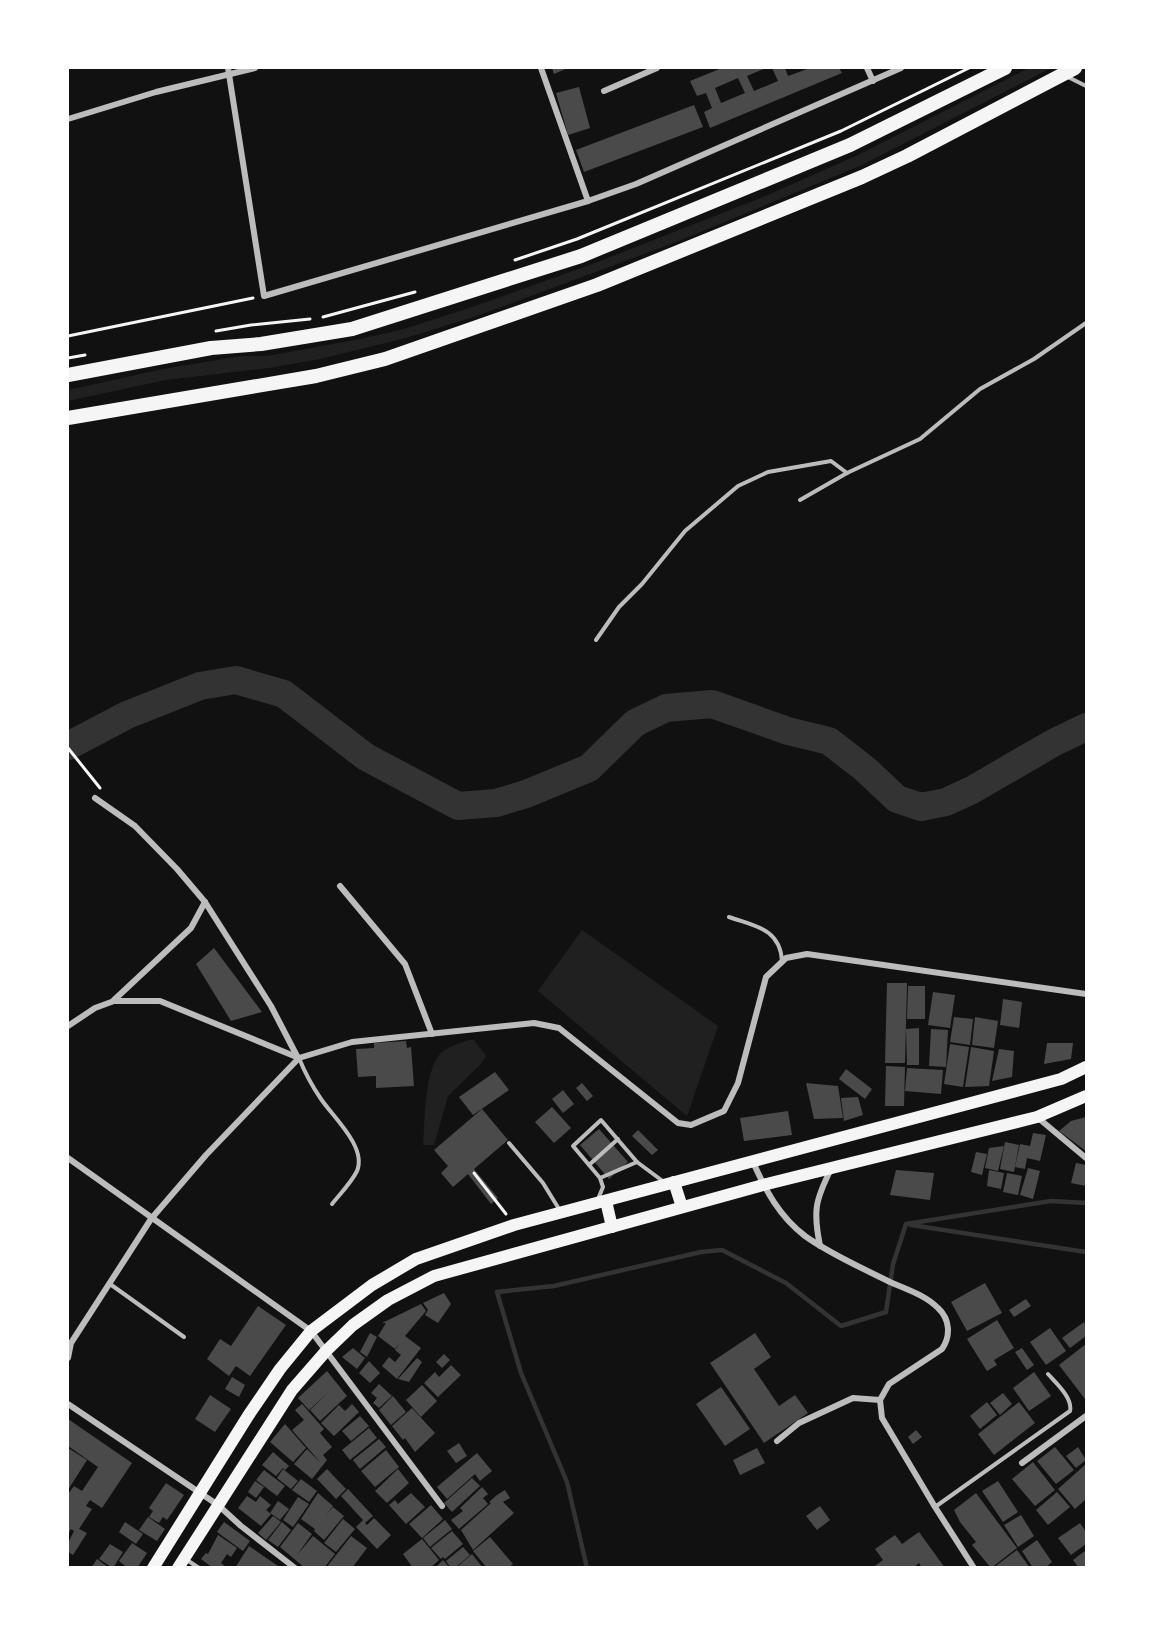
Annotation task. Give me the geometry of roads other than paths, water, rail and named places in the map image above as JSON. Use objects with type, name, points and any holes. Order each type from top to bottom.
[{"type":"highway","points":[[68,375],[211,348],[261,344],[352,329],[581,256],[850,144],[1005,68]]},
{"type":"highway","points":[[68,418],[316,376],[385,359],[597,285],[862,177],[907,156],[1075,68]]},
{"type":"main road","points":[[153,1568],[248,1416],[280,1369],[311,1331],[372,1285],[417,1259],[514,1225],[1061,1079],[1086,1067]]},
{"type":"main road","points":[[181,1563],[292,1390],[326,1351],[353,1325],[388,1300],[434,1276],[763,1185],[1036,1117],[1086,1096]]},
{"type":"main road","points":[[670,1184],[682,1207]]},
{"type":"main road","points":[[601,1202],[612,1227]]},
{"type":"street","points":[[68,119],[229,71],[255,68]]},
{"type":"street","points":[[541,68],[588,201]]},
{"type":"street","points":[[604,91],[657,68]]},
{"type":"street","points":[[867,68],[873,81]]},
{"type":"street","points":[[229,71],[264,296],[588,201],[636,184],[901,68]]},
{"type":"street","points":[[94,798],[135,826],[205,902],[271,1006],[299,1058]]},
{"type":"street","points":[[340,886],[405,964],[432,1034]]},
{"type":"street","points":[[114,1001],[190,928],[205,902]]},
{"type":"street","points":[[68,1358],[71,1343],[151,1219],[206,1155],[299,1058],[352,1042],[534,1023],[559,1028],[678,1123],[691,1125],[724,1111],[738,1083],[766,977],[786,958],[807,954],[1086,994]]},
{"type":"street","points":[[68,1026],[95,1008],[114,1001],[159,1001],[299,1058]]},
{"type":"street","points":[[1036,1117],[1086,1158]]},
{"type":"street","points":[[68,1158],[311,1331],[442,1506]]},
{"type":"street","points":[[753,1162],[763,1185],[788,1222],[820,1246],[917,1293],[938,1308],[946,1319],[949,1332],[948,1341],[942,1349],[889,1384],[880,1400],[882,1418],[974,1568]]},
{"type":"street","points":[[820,1246],[815,1220],[816,1204],[831,1168]]},
{"type":"street","points":[[777,1441],[799,1423],[853,1398],[880,1400]]},
{"type":"street","points":[[68,1404],[218,1505],[294,1568]]},
{"type":"street","points":[[1022,1463],[1086,1416]]},
{"type":"lane","points":[[1062,75],[1086,86]]},
{"type":"lane","points":[[800,500],[847,473],[920,439],[980,389],[1034,359],[1086,323]]},
{"type":"lane","points":[[596,640],[685,531],[738,486],[768,472],[831,461],[847,473]]},
{"type":"lane","points":[[729,917],[768,932],[780,945],[782,962]]},
{"type":"lane","points":[[299,1058],[305,1074],[321,1100],[353,1142],[358,1158],[357,1170],[332,1204]]},
{"type":"lane","points":[[601,1202],[603,1187],[600,1178],[573,1146],[601,1120],[637,1162],[670,1184]]},
{"type":"lane","points":[[589,1165],[618,1139]]},
{"type":"lane","points":[[510,1143],[543,1183],[561,1212]]},
{"type":"lane","points":[[600,1178],[637,1162]]},
{"type":"lane","points":[[110,1284],[184,1337]]},
{"type":"lane","points":[[935,1507],[1070,1411],[1069,1400],[1048,1374]]},
{"type":"lane","points":[[181,1563],[199,1568]]},
{"type":"waterway","points":[[68,746],[127,715],[200,686],[236,680],[284,694],[366,757],[458,806],[496,803],[526,794],[589,768],[635,723],[666,708],[712,704],[788,731],[829,741],[865,769],[897,799],[921,807],[946,802],[972,790],[1053,743],[1086,727]]},
{"type":"waterway","points":[[587,1568],[567,1482],[521,1373],[497,1292],[554,1286],[701,1252],[722,1250],[786,1283],[841,1326],[886,1312],[893,1264],[906,1224],[1051,1201],[1086,1203]]},
{"type":"waterway","points":[[911,1225],[1086,1252]]}]
